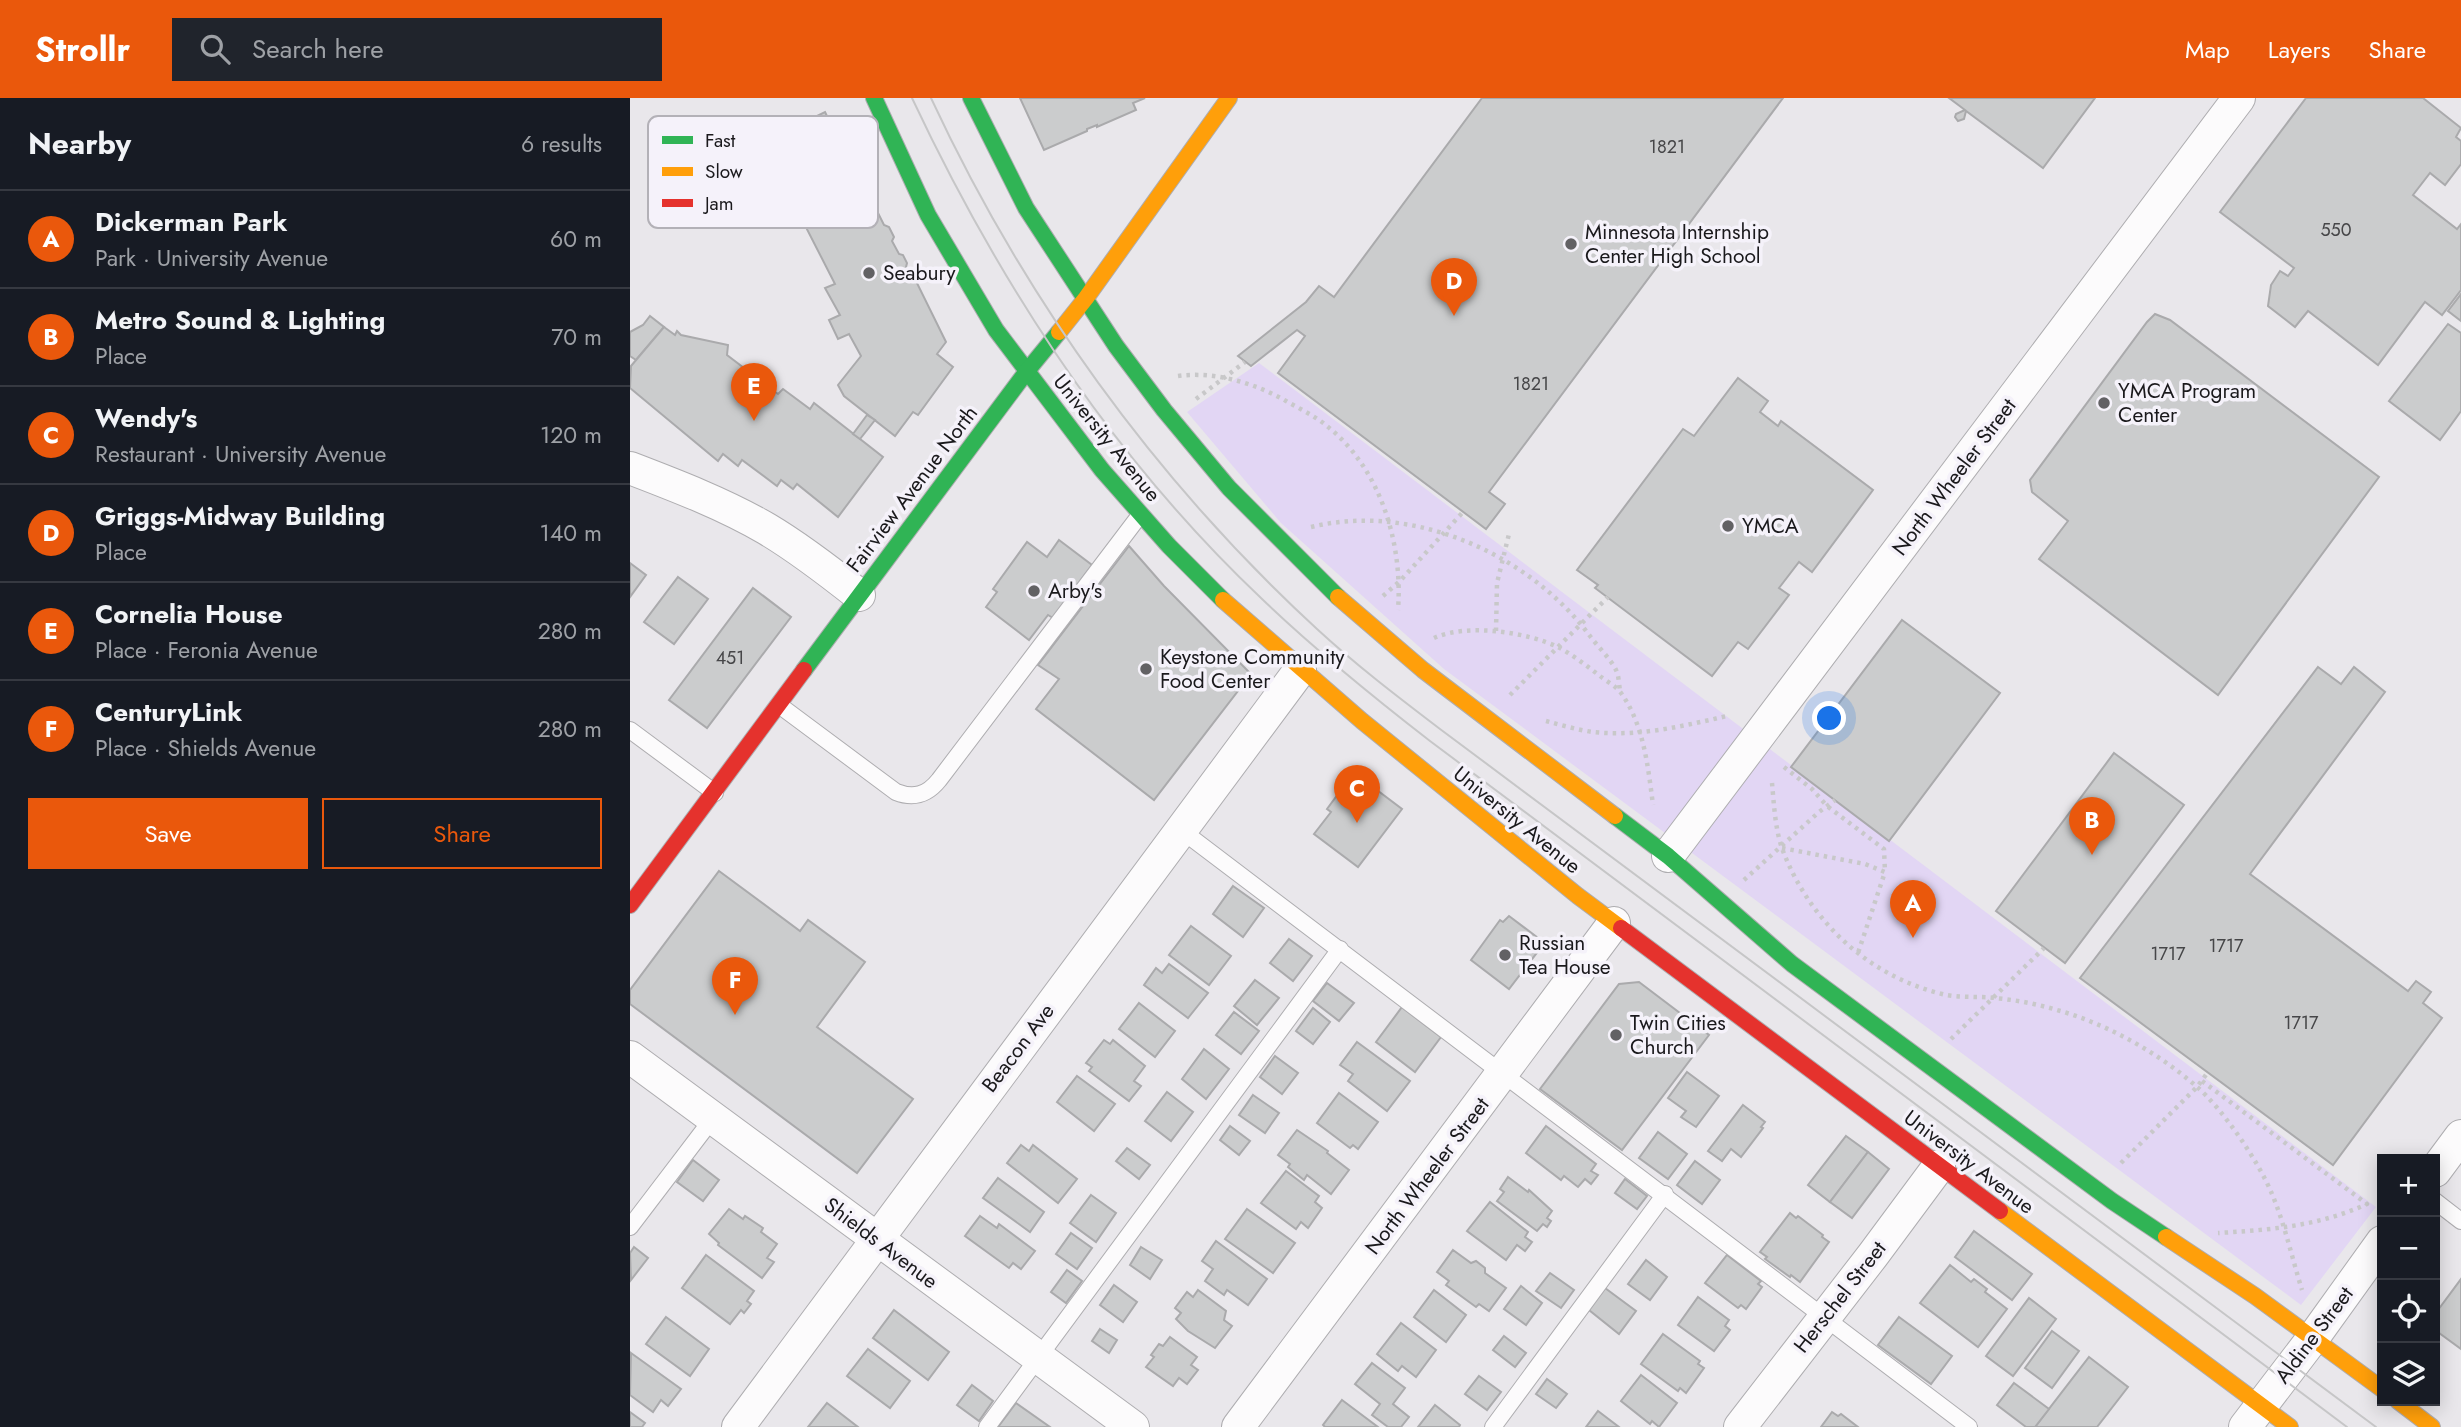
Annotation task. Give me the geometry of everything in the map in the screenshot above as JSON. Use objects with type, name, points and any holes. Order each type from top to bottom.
[{"type":"main road","name":"University Avenue","points":[[874,98],[908,175],[944,243],[996,330],[1086,451],[1200,579],[1300,670],[1508,841],[1939,1166],[2253,1416],[2290,1427]]},
{"type":"main road","points":[[971,98],[1026,208],[1116,346],[1205,460],[1303,564],[1351,610],[1423,670],[1668,856],[1792,964],[2112,1201],[2313,1338],[2377,1385]]},
{"type":"main road","name":"Fairview Avenue North","points":[[630,905],[1027,371],[1086,298],[1229,98]]},
{"type":"main road","points":[[2405,1406],[2432,1427]]},
{"type":"street","name":"North Wheeler Street","points":[[1668,856],[2239,98]]},
{"type":"street","points":[[630,468],[713,501],[768,530],[832,573],[859,595]]},
{"type":"street","name":"Beacon Ave","points":[[738,1427],[1300,670]]},
{"type":"street","name":"North Wheeler Street","points":[[1238,1427],[1614,923]]},
{"type":"street","name":"Shields Avenue","points":[[630,1058],[1133,1427]]},
{"type":"street","points":[[2440,1164],[2461,1136]]},
{"type":"street","name":"Herschel Street","points":[[1740,1427],[1939,1166]]},
{"type":"street","name":"Aldine Street","points":[[2253,1416],[2377,1249]]},
{"type":"lane","points":[[779,705],[895,792],[905,796],[925,794],[939,780],[1140,514]]},
{"type":"lane","points":[[630,730],[715,793]]},
{"type":"lane","points":[[1181,830],[1665,1194],[1969,1427]]},
{"type":"lane","points":[[987,1427],[1340,949]]},
{"type":"lane","points":[[630,1227],[713,1118]]},
{"type":"lane","points":[[1493,1427],[1665,1194]]},
{"type":"lane","points":[[2440,1204],[2461,1221]]},
{"type":"path","points":[[1193,401],[1245,362]]},
{"type":"path","points":[[1174,377],[1194,374],[1245,382],[1270,391],[1328,427],[1365,471],[1391,523],[1400,581],[1398,614]]},
{"type":"path","points":[[1380,598],[1400,581],[1463,512]]},
{"type":"path","points":[[1305,528],[1337,522],[1391,523],[1443,534],[1483,548],[1558,599],[1617,671],[1620,691],[1640,733],[1649,771],[1654,813]]},
{"type":"path","points":[[1496,631],[1497,583],[1509,534]]},
{"type":"path","points":[[1504,700],[1608,597]]},
{"type":"path","points":[[1430,640],[1467,631],[1496,631],[1528,637],[1558,648],[1620,691]]},
{"type":"path","points":[[1539,719],[1593,732],[1640,733],[1727,716]]},
{"type":"path","points":[[1784,767],[1812,789],[1827,806],[1884,849],[1885,872],[1858,953]]},
{"type":"path","points":[[1772,783],[1782,848],[1818,914],[1833,932],[1858,953],[1895,976],[1945,995],[2031,1003],[2088,1020],[2147,1050],[2197,1087],[2231,1125],[2271,1190],[2285,1228],[2304,1297]]},
{"type":"path","points":[[1740,884],[1819,811],[1835,800]]},
{"type":"path","points":[[1782,848],[1865,864],[1885,872]]},
{"type":"path","points":[[1951,1039],[2044,948]]},
{"type":"path","points":[[2121,1163],[2197,1087],[2208,1072]]},
{"type":"path","points":[[2202,1081],[2367,1204],[2342,1216],[2313,1224],[2216,1233]]},
{"type":"shaded area","points":[[1259,363],[2376,1207],[2301,1305],[1444,669],[1281,523],[1187,412]]},
{"type":"building","points":[[1020,98],[1145,98],[1133,103],[1136,110],[1087,129],[1044,150]]},
{"type":"building","points":[[1482,98],[1783,98],[1489,492],[1505,504],[1486,529],[1278,373],[1305,336],[1297,330],[1251,366],[1238,356],[1306,302],[1319,286],[1334,297]]},
{"type":"building","points":[[1949,98],[2095,98],[2043,168],[1966,111],[1964,119],[1958,121],[1956,114],[1965,110]]},
{"type":"building","points":[[2306,98],[2423,98],[2461,128],[2456,137],[2461,141],[2461,164],[2445,185],[2430,173],[2413,195],[2457,229],[2461,224],[2461,290],[2442,315],[2425,302],[2378,365],[2308,311],[2295,327],[2268,306],[2271,285],[2280,271],[2288,276],[2294,268],[2220,212]]},
{"type":"building","name":"Seabury","points":[[878,213],[884,225],[889,227],[894,237],[892,241],[899,254],[903,255],[906,267],[916,281],[946,342],[937,354],[953,367],[918,415],[913,412],[895,436],[844,396],[838,385],[861,356],[849,334],[838,339],[829,320],[840,315],[825,288],[835,284],[806,228],[878,228]]},
{"type":"building","points":[[2461,294],[2461,321],[2448,311]]},
{"type":"building","points":[[2155,314],[2170,320],[2379,477],[2218,695],[2039,559],[2068,521],[2032,492],[2030,480]]},
{"type":"building","points":[[650,316],[664,327],[636,360],[630,356],[630,332],[643,325]]},
{"type":"building","points":[[2448,324],[2461,333],[2461,411],[2440,440],[2389,401]]},
{"type":"building","points":[[664,327],[675,335],[677,331],[681,335],[728,345],[727,355],[778,394],[783,389],[810,409],[814,403],[883,457],[838,517],[797,484],[793,489],[781,480],[777,486],[742,460],[738,466],[723,454],[718,461],[630,388],[631,366]]},
{"type":"building","name":"YMCA","points":[[1738,378],[1768,401],[1760,412],[1778,426],[1781,421],[1873,490],[1812,572],[1799,562],[1779,588],[1789,595],[1748,649],[1738,642],[1712,676],[1595,588],[1598,585],[1577,570],[1683,429],[1694,436]]},
{"type":"building","points":[[867,415],[875,420],[860,439],[853,434]]},
{"type":"building","name":"Arby's","points":[[1059,540],[1092,565],[1053,618],[1048,615],[1029,640],[986,607],[997,592],[993,589],[1027,542],[1047,557]]},
{"type":"building","name":"Keystone Community Food Center","points":[[1129,546],[1164,586],[1251,674],[1154,800],[1036,709],[1059,679],[1038,665]]},
{"type":"building","points":[[630,563],[646,575],[630,597]]},
{"type":"building","points":[[678,577],[708,599],[674,644],[644,622]]},
{"type":"building","points":[[753,588],[791,617],[707,728],[669,700]]},
{"type":"building","points":[[1902,620],[2000,693],[1889,841],[1791,767]]},
{"type":"building","points":[[2318,667],[2341,684],[2354,667],[2385,692],[2250,874],[2408,991],[2416,981],[2431,992],[2423,1003],[2442,1018],[2333,1165],[2080,978]]},
{"type":"building","points":[[2114,753],[2184,805],[2065,963],[1996,911]]},
{"type":"building","points":[[1357,775],[1402,809],[1358,867],[1314,834],[1331,812],[1327,809],[1344,786],[1348,789]]},
{"type":"building","points":[[719,871],[800,931],[808,920],[865,962],[817,1027],[913,1099],[857,1173],[630,1004],[630,990]]},
{"type":"building","points":[[1233,886],[1264,908],[1243,937],[1213,914]]},
{"type":"building","name":"Russian Tea House","points":[[1509,916],[1542,941],[1537,948],[1539,950],[1509,989],[1471,960],[1500,920],[1503,922]]},
{"type":"building","points":[[1191,926],[1231,956],[1209,985],[1169,955]]},
{"type":"building","points":[[1289,939],[1312,956],[1293,981],[1270,963]]},
{"type":"building","points":[[1169,964],[1208,993],[1188,1018],[1144,985],[1156,968],[1162,973]]},
{"type":"building","points":[[1255,980],[1279,998],[1257,1025],[1234,1006]]},
{"type":"building","points":[[1639,982],[1709,1035],[1622,1150],[1540,1089],[1619,984]]},
{"type":"building","points":[[1327,983],[1354,1003],[1339,1021],[1313,1001]]},
{"type":"building","points":[[1139,1003],[1175,1031],[1155,1057],[1119,1029]]},
{"type":"building","points":[[1402,1007],[1441,1037],[1415,1072],[1376,1042]]},
{"type":"building","points":[[1313,1008],[1330,1022],[1313,1044],[1296,1031]]},
{"type":"building","points":[[1234,1012],[1259,1031],[1241,1054],[1216,1035]]},
{"type":"building","points":[[1104,1040],[1110,1044],[1113,1040],[1145,1066],[1134,1081],[1141,1086],[1129,1101],[1089,1071],[1092,1067],[1086,1063]]},
{"type":"building","points":[[1357,1042],[1410,1081],[1387,1111],[1348,1081],[1353,1074],[1340,1065]]},
{"type":"building","points":[[1204,1049],[1229,1069],[1206,1099],[1182,1079]]},
{"type":"building","points":[[1275,1056],[1298,1073],[1282,1094],[1260,1077]]},
{"type":"building","points":[[1687,1072],[1719,1096],[1696,1127],[1681,1117],[1686,1111],[1668,1098]]},
{"type":"building","points":[[1077,1076],[1115,1104],[1094,1131],[1057,1102]]},
{"type":"building","points":[[1167,1092],[1193,1112],[1171,1141],[1145,1121]]},
{"type":"building","points":[[1339,1093],[1378,1122],[1358,1149],[1353,1145],[1350,1148],[1317,1123]]},
{"type":"building","points":[[1253,1095],[1279,1113],[1265,1133],[1239,1115]]},
{"type":"building","points":[[1743,1105],[1765,1122],[1761,1127],[1763,1128],[1741,1157],[1731,1149],[1722,1161],[1708,1151]]},
{"type":"building","points":[[1230,1126],[1250,1141],[1239,1155],[1220,1140]]},
{"type":"building","points":[[1546,1126],[1596,1164],[1591,1171],[1598,1175],[1591,1184],[1585,1179],[1578,1187],[1564,1176],[1561,1180],[1526,1153]]},
{"type":"building","points":[[1297,1130],[1328,1151],[1327,1153],[1349,1170],[1331,1194],[1307,1175],[1304,1180],[1278,1155]]},
{"type":"building","points":[[1658,1132],[1687,1154],[1668,1179],[1639,1158]]},
{"type":"building","points":[[1846,1136],[1868,1152],[1830,1202],[1808,1185]]},
{"type":"building","points":[[1021,1145],[1029,1151],[1033,1145],[1077,1179],[1058,1203],[1007,1163]]},
{"type":"building","points":[[1127,1148],[1150,1165],[1139,1179],[1116,1161]]},
{"type":"building","points":[[1868,1152],[1889,1169],[1852,1218],[1830,1202]]},
{"type":"building","points":[[693,1160],[719,1180],[703,1201],[677,1182]]},
{"type":"building","points":[[1695,1161],[1720,1180],[1702,1204],[1677,1185]]},
{"type":"building","points":[[1286,1171],[1319,1196],[1315,1202],[1322,1208],[1308,1228],[1301,1222],[1296,1229],[1261,1203]]},
{"type":"building","points":[[1508,1177],[1528,1192],[1529,1190],[1552,1211],[1547,1218],[1551,1221],[1547,1227],[1543,1224],[1537,1231],[1497,1201],[1504,1192],[1500,1189]]},
{"type":"building","points":[[998,1178],[1044,1212],[1030,1232],[983,1198]]},
{"type":"building","points":[[1625,1179],[1647,1196],[1637,1209],[1615,1193]]},
{"type":"building","points":[[1091,1195],[1116,1213],[1096,1242],[1070,1223]]},
{"type":"building","points":[[1490,1202],[1528,1232],[1525,1237],[1532,1242],[1525,1251],[1517,1245],[1506,1260],[1467,1231]]},
{"type":"building","points":[[729,1209],[763,1228],[761,1232],[777,1244],[767,1258],[774,1262],[762,1278],[718,1245],[709,1234]]},
{"type":"building","points":[[1247,1209],[1295,1243],[1273,1273],[1225,1239]]},
{"type":"building","points":[[1790,1213],[1796,1218],[1798,1216],[1829,1242],[1800,1282],[1765,1259],[1767,1257],[1760,1252]]},
{"type":"building","points":[[980,1216],[997,1228],[999,1224],[1035,1251],[1021,1269],[1013,1263],[1009,1268],[965,1236]]},
{"type":"building","points":[[1974,1231],[2032,1274],[2012,1300],[1955,1257]]},
{"type":"building","points":[[1071,1233],[1092,1248],[1077,1269],[1056,1254]]},
{"type":"building","points":[[1216,1241],[1267,1279],[1248,1305],[1227,1290],[1224,1295],[1205,1281],[1213,1269],[1202,1261]]},
{"type":"building","points":[[634,1247],[648,1258],[631,1280],[630,1253]]},
{"type":"building","points":[[1141,1247],[1162,1260],[1150,1279],[1130,1265]]},
{"type":"building","points":[[1453,1250],[1471,1263],[1476,1261],[1485,1268],[1485,1273],[1506,1288],[1489,1311],[1479,1304],[1476,1307],[1446,1285],[1449,1281],[1437,1272]]},
{"type":"building","points":[[706,1255],[754,1291],[747,1301],[751,1304],[744,1313],[741,1310],[730,1324],[682,1288]]},
{"type":"building","points":[[1727,1255],[1761,1281],[1758,1284],[1762,1287],[1746,1309],[1741,1305],[1738,1308],[1705,1283]]},
{"type":"building","points":[[1646,1260],[1667,1277],[1650,1300],[1628,1284]]},
{"type":"building","points":[[1950,1265],[1971,1282],[1974,1279],[1987,1289],[1985,1292],[2007,1309],[1978,1347],[1920,1303]]},
{"type":"building","points":[[1067,1270],[1082,1281],[1066,1303],[1051,1292]]},
{"type":"building","points":[[1550,1273],[1574,1290],[1561,1308],[1536,1291]]},
{"type":"building","points":[[2461,1279],[2461,1349],[2440,1334],[2440,1307]]},
{"type":"building","points":[[1114,1285],[1137,1302],[1123,1322],[1100,1305]]},
{"type":"building","points":[[1521,1286],[1542,1303],[1526,1325],[1504,1309]]},
{"type":"building","points":[[1605,1288],[1636,1311],[1619,1334],[1589,1310]]},
{"type":"building","points":[[1198,1290],[1226,1311],[1224,1320],[1232,1326],[1215,1348],[1188,1331],[1176,1319],[1181,1313],[1175,1308],[1187,1292],[1193,1297]]},
{"type":"building","points":[[1434,1290],[1466,1315],[1446,1342],[1414,1317]]},
{"type":"building","points":[[1698,1297],[1729,1320],[1725,1326],[1730,1330],[1714,1351],[1678,1325]]},
{"type":"building","points":[[2029,1298],[2056,1319],[2013,1376],[1986,1356]]},
{"type":"building","points":[[894,1310],[949,1352],[928,1380],[873,1338]]},
{"type":"building","points":[[666,1317],[709,1349],[690,1376],[646,1344]]},
{"type":"building","points":[[1899,1317],[1952,1356],[1931,1384],[1878,1345]]},
{"type":"building","points":[[1401,1323],[1436,1350],[1416,1377],[1402,1366],[1398,1371],[1377,1354]]},
{"type":"building","points":[[1100,1329],[1117,1340],[1109,1353],[1092,1341]]},
{"type":"building","points":[[2052,1331],[2079,1351],[2052,1388],[2025,1368]]},
{"type":"building","points":[[1663,1334],[1700,1361],[1698,1364],[1704,1368],[1686,1393],[1680,1388],[1678,1391],[1641,1364]]},
{"type":"building","points":[[1504,1336],[1526,1353],[1515,1367],[1493,1350]]},
{"type":"building","points":[[1170,1337],[1197,1357],[1191,1365],[1198,1370],[1187,1384],[1179,1378],[1173,1386],[1146,1367],[1159,1344],[1163,1346]]},
{"type":"building","points":[[868,1349],[910,1381],[890,1408],[847,1376]]},
{"type":"building","points":[[631,1353],[681,1389],[668,1406],[661,1400],[653,1412],[630,1395]]},
{"type":"building","points":[[2089,1357],[2128,1387],[2097,1427],[2035,1427]]},
{"type":"building","points":[[1372,1363],[1405,1388],[1393,1404],[1409,1417],[1401,1427],[1388,1427],[1372,1415],[1380,1404],[1355,1384]]},
{"type":"building","points":[[1641,1375],[1677,1403],[1659,1427],[1652,1421],[1650,1424],[1621,1401]]},
{"type":"building","points":[[1479,1376],[1501,1392],[1487,1410],[1465,1394]]},
{"type":"building","points":[[1547,1379],[1567,1394],[1556,1408],[1536,1394]]},
{"type":"building","points":[[2014,1383],[2049,1409],[2035,1427],[2026,1427],[1997,1405]]},
{"type":"building","points":[[972,1385],[993,1401],[979,1421],[957,1405]]},
{"type":"building","points":[[1342,1400],[1378,1427],[1325,1427],[1323,1425]]},
{"type":"building","points":[[827,1403],[858,1427],[808,1427]]},
{"type":"building","points":[[1016,1403],[1050,1427],[998,1427]]},
{"type":"building","points":[[1435,1405],[1460,1425],[1459,1427],[1418,1427]]},
{"type":"building","points":[[1598,1411],[1619,1427],[1586,1427]]},
{"type":"building","points":[[630,1412],[645,1423],[642,1427],[630,1427]]},
{"type":"building","points":[[1832,1412],[1838,1416],[1841,1414],[1858,1427],[1821,1427]]},
{"type":"tram line","points":[[912,98],[982,234],[1063,364],[1108,427],[1156,486],[1207,544],[1281,617],[1430,741],[2347,1427]]},
{"type":"tram line","points":[[931,98],[1008,244],[1051,315],[1098,383],[1201,511],[1258,572],[1317,629],[1440,729],[2376,1427]]},
{"type":"traffic: fast","points":[[874,98],[928,215],[996,330],[1102,470],[1169,546],[1223,600]]},
{"type":"traffic: fast","points":[[971,98],[1026,208],[1116,346],[1164,410],[1229,488],[1338,597]]},
{"type":"traffic: fast","points":[[804,670],[1059,332]]},
{"type":"traffic: fast","points":[[1615,816],[1668,856],[1792,964],[2112,1201],[2166,1237]]},
{"type":"traffic: slow","points":[[1059,332],[1229,98]]},
{"type":"traffic: slow","points":[[1338,597],[1423,670],[1615,816]]},
{"type":"traffic: slow","points":[[1223,600],[1362,721],[1621,928]]},
{"type":"traffic: slow","points":[[2000,1211],[2290,1427]]},
{"type":"traffic: slow","points":[[2166,1237],[2255,1296],[2377,1385]]},
{"type":"traffic: slow","points":[[2405,1406],[2432,1427]]},
{"type":"traffic: jam","points":[[630,905],[804,670]]},
{"type":"traffic: jam","points":[[1621,928],[2000,1211]]},
{"type":"place","name":"Minnesota Internship Center High School","points":[[1571,244]]},
{"type":"place","name":"Seabury","points":[[869,273]]},
{"type":"place","name":"Griggs-Midway Building","points":[[1454,316]]},
{"type":"place","name":"YMCA Program Center","points":[[2104,403]]},
{"type":"place","name":"Cornelia House","points":[[754,421]]},
{"type":"place","name":"YMCA","points":[[1728,526]]},
{"type":"place","name":"Arby's","points":[[1034,591]]},
{"type":"place","name":"Keystone Community Food Center","points":[[1146,669]]},
{"type":"place","name":"Wendy's","points":[[1357,823]]},
{"type":"place","name":"Metro Sound & Lighting","points":[[2092,855]]},
{"type":"place","name":"Dickerman Park","points":[[1913,938]]},
{"type":"place","name":"Russian Tea House","points":[[1505,955]]},
{"type":"place","name":"CenturyLink","points":[[735,1015]]},
{"type":"place","name":"Twin Cities Church","points":[[1616,1035]]}]
